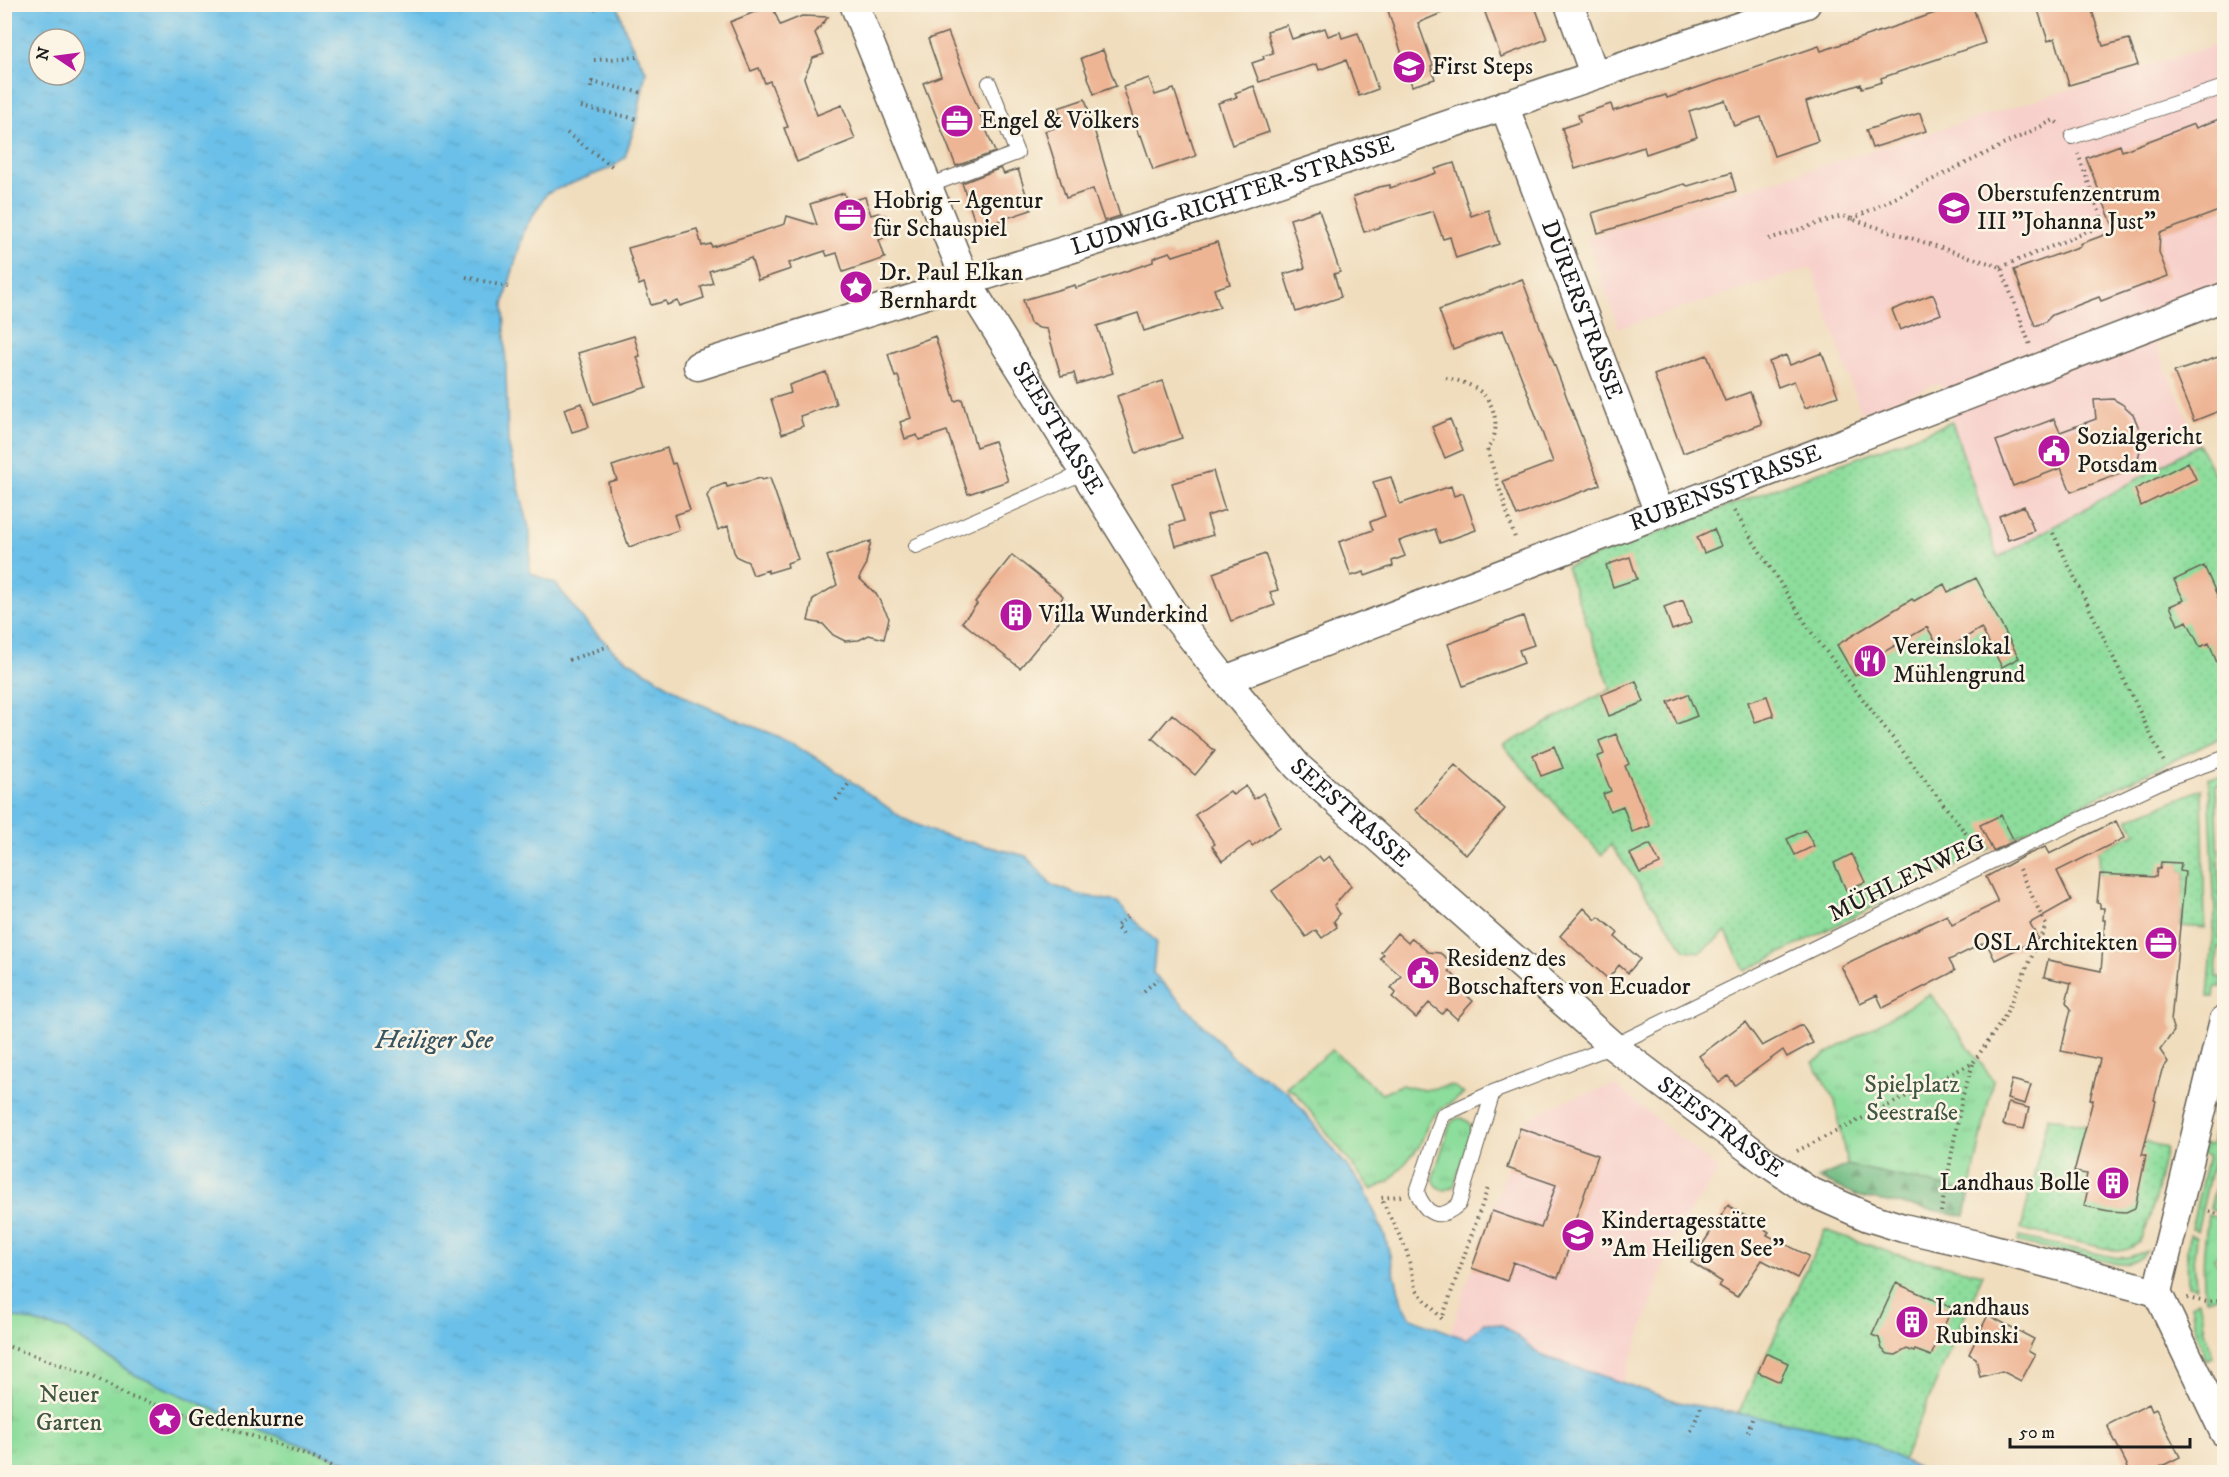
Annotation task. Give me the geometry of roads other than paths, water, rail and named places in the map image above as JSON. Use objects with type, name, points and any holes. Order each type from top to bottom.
[{"type":"street","name":"SEESTRASSE","points":[[854,4],[966,282],[1171,611],[1298,767],[1613,1046],[1769,1164],[1809,1191],[1868,1217],[2157,1292]]},
{"type":"street","points":[[1569,4],[1594,74]]},
{"type":"street","name":"LUDWIG-RICHTER-STRASSE","points":[[698,366],[1216,202],[1806,4]]},
{"type":"street","name":"DÜRERSTRASSE","points":[[1504,105],[1659,513]]},
{"type":"street","name":"RUBENSSTRASSE","points":[[1225,680],[2224,297]]},
{"type":"street","points":[[2224,1020],[2157,1292],[2224,1431]]},
{"type":"lane","points":[[928,186],[1017,153],[989,82]]},
{"type":"lane","points":[[2072,137],[2224,87]]},
{"type":"lane","points":[[916,546],[1085,472]]},
{"type":"lane","name":"MÜHLENWEG","points":[[1493,1092],[1460,1204],[1452,1211],[1441,1214],[1430,1212],[1422,1206],[1416,1192],[1443,1115],[1493,1092],[1613,1046],[2011,852],[2171,777],[2224,758]]},
{"type":"water","name":"Heiliger See","points":[[5,4],[618,5],[629,39],[646,71],[637,119],[625,157],[613,167],[547,193],[525,228],[504,304],[508,443],[530,532],[530,573],[556,584],[587,624],[616,653],[693,701],[793,743],[904,819],[938,834],[1026,856],[1052,885],[1076,894],[1117,902],[1156,942],[1153,973],[1235,1059],[1289,1093],[1364,1188],[1385,1236],[1402,1303],[1411,1318],[1466,1339],[1484,1323],[1502,1325],[1543,1356],[1682,1403],[1855,1435],[1925,1472],[361,1472],[347,1462],[259,1429],[133,1374],[66,1330],[5,1315]]},
{"type":"place","name":"First Steps","points":[[1409,67]]},
{"type":"place","name":"Engel & Völkers","points":[[957,121]]},
{"type":"place","name":"Oberstufenzentrum III \"Johanna Just\"","points":[[1954,208]]},
{"type":"place","name":"Hobrig – Agentur für Schauspiel","points":[[850,215]]},
{"type":"place","name":"Dr. Paul Elkan Bernhardt","points":[[856,287]]},
{"type":"place","name":"Sozialgericht Potsdam","points":[[2054,451]]},
{"type":"place","name":"Villa Wunderkind","points":[[1016,615]]},
{"type":"place","name":"Vereinslokal Mühlengrund","points":[[1870,661]]},
{"type":"place","name":"OSL Architekten","points":[[2161,943]]},
{"type":"place","name":"Residenz des Botschafters von Ecuador","points":[[1423,973]]},
{"type":"place","name":"Landhaus Bolle","points":[[2113,1183]]},
{"type":"place","name":"Kindertagesstätte \"Am Heiligen See\"","points":[[1578,1235]]},
{"type":"place","name":"Landhaus Rubinski","points":[[1912,1322]]},
{"type":"place","name":"Gedenkurne","points":[[165,1419]]},
{"type":"park label","name":"Spielplatz Seestraße","points":[[1912,1099]]},
{"type":"park label","name":"Neuer Garten","points":[[69,1409]]}]
